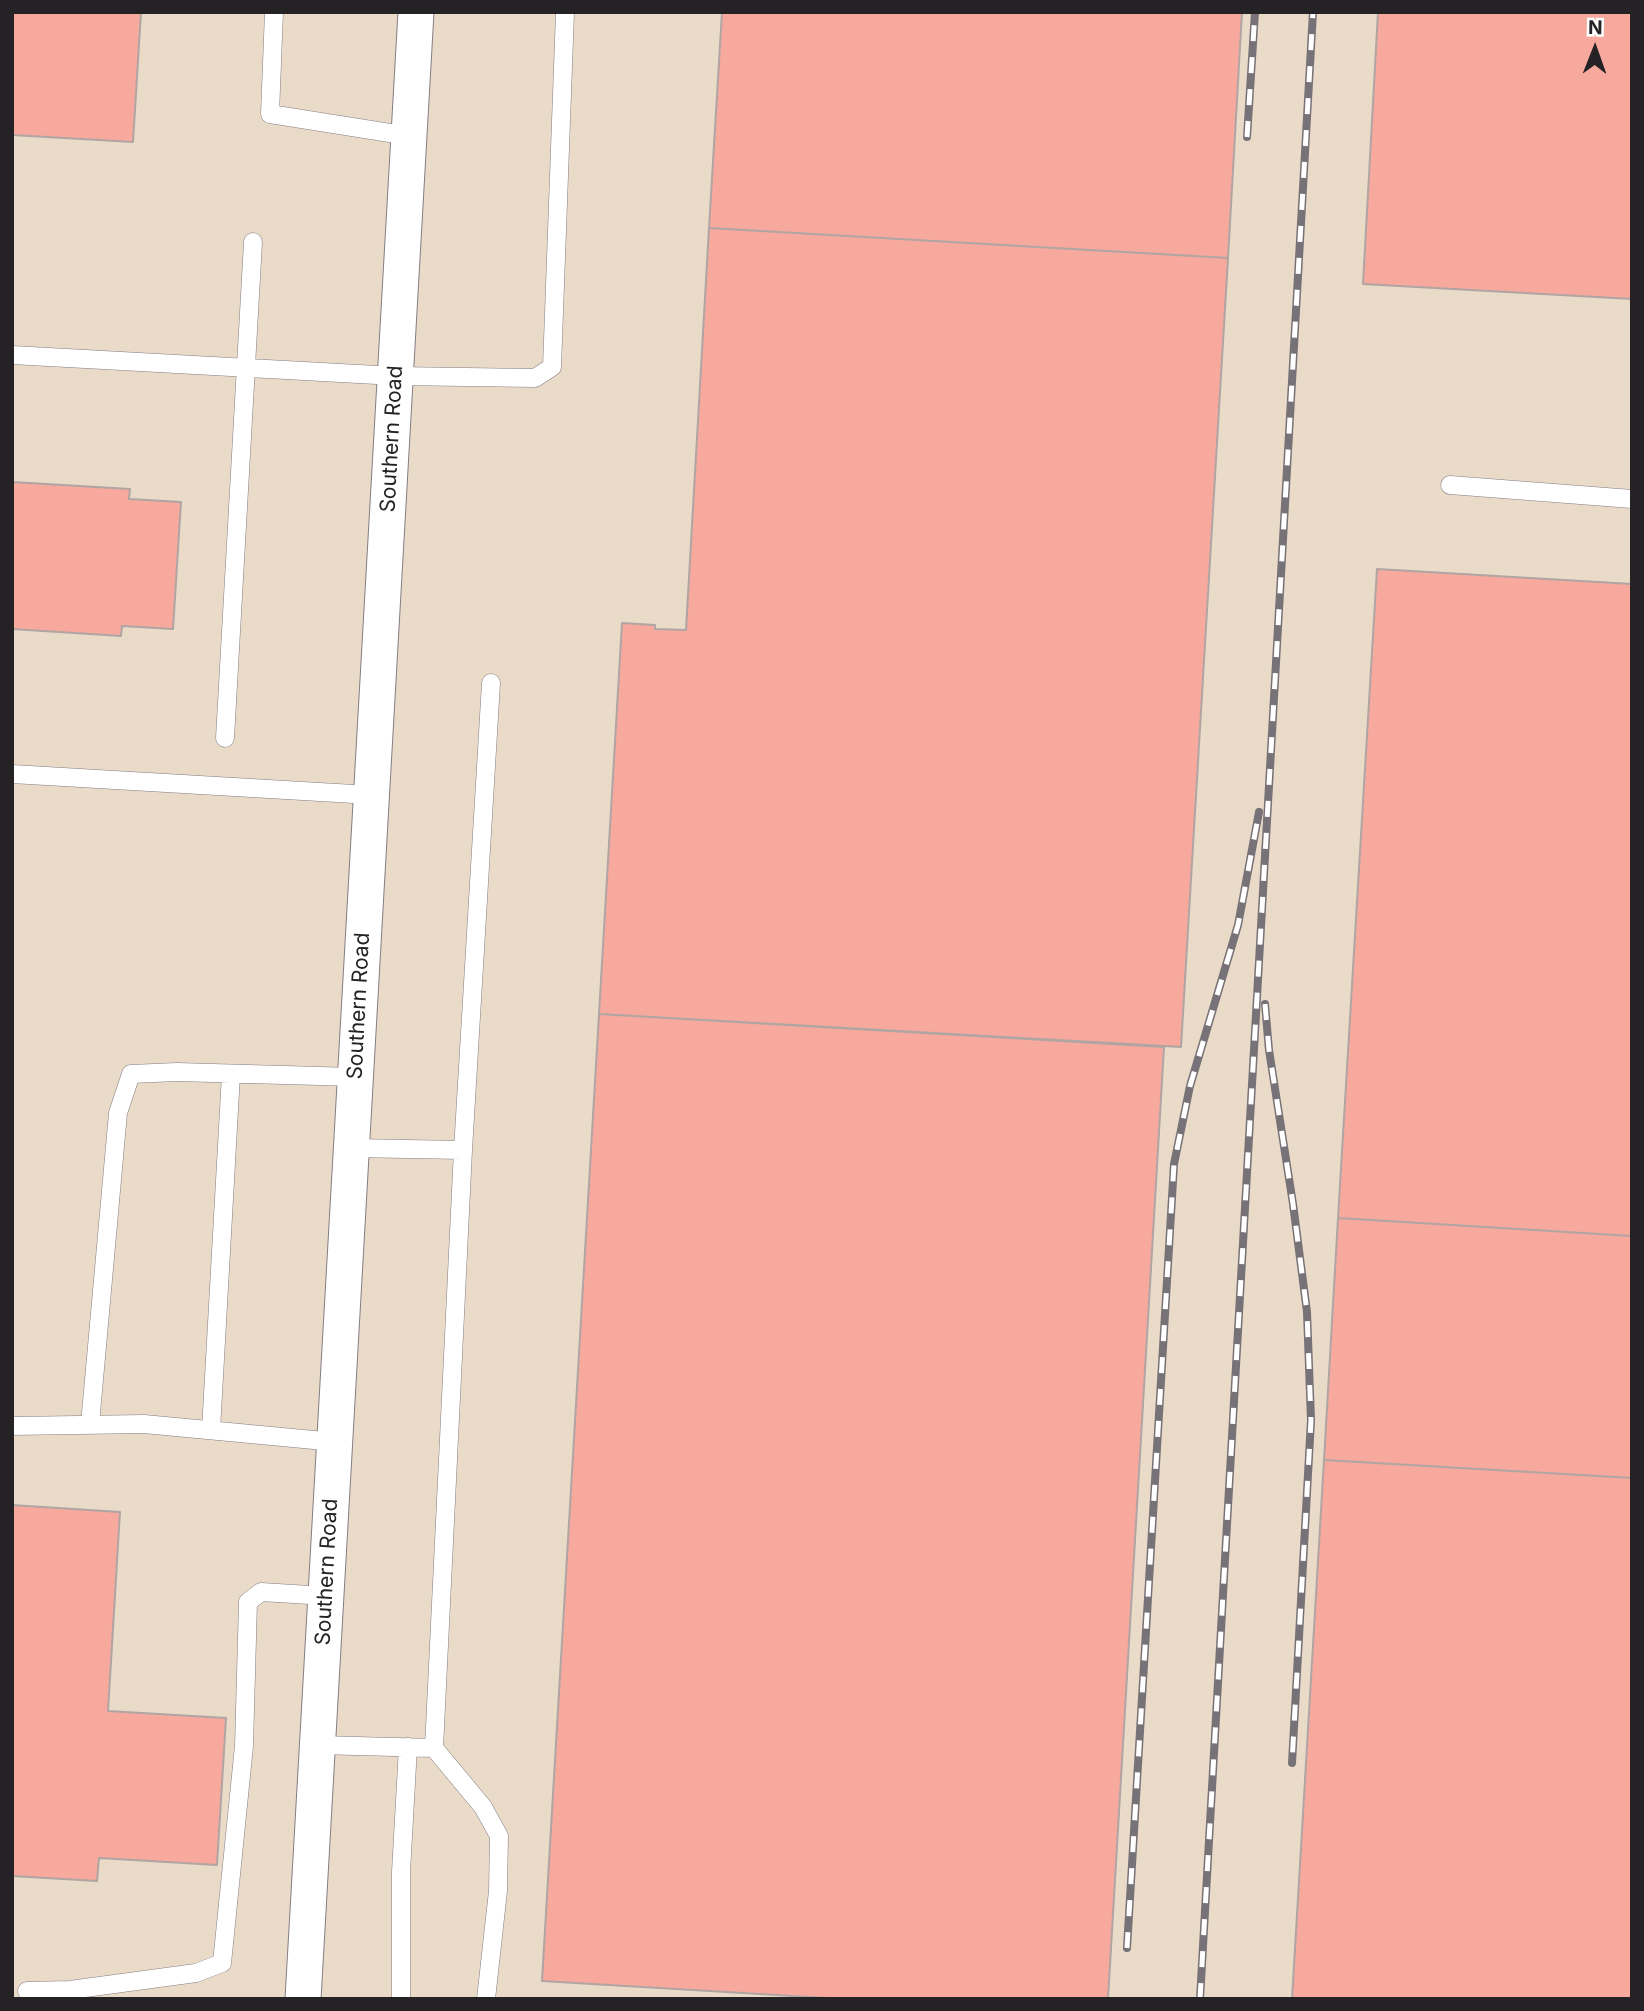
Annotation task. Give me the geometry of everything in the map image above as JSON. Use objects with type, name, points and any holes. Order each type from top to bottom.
[{"type":"street","name":"Southern Road","points":[[303,1999],[416,12]]},
{"type":"lane","points":[[274,12],[270,114],[409,136]]},
{"type":"lane","points":[[12,355],[396,376],[535,378],[552,367],[565,12]]},
{"type":"lane","points":[[225,738],[253,243]]},
{"type":"lane","points":[[1450,485],[1632,499]]},
{"type":"lane","points":[[486,1999],[498,1891],[499,1836],[483,1807],[434,1748],[463,1150],[491,683]]},
{"type":"lane","points":[[12,774],[371,796]]},
{"type":"lane","points":[[90,1424],[118,1113],[131,1074],[355,1077]]},
{"type":"lane","points":[[211,1430],[231,1074]]},
{"type":"lane","points":[[351,1148],[463,1150]]},
{"type":"lane","points":[[12,1426],[144,1424],[335,1442]]},
{"type":"lane","points":[[22,1993],[70,1990],[196,1973],[222,1963],[244,1746],[248,1602],[261,1592],[326,1596]]},
{"type":"lane","points":[[317,1745],[434,1748]]},
{"type":"lane","points":[[401,1999],[401,1872],[408,1747]]},
{"type":"shaded area","points":[[12,12],[1632,12],[1632,1999],[12,1999]]},
{"type":"building","points":[[12,12],[141,12],[133,142],[12,135]]},
{"type":"building","points":[[722,12],[1242,12],[1228,258],[709,228]]},
{"type":"building","points":[[1378,12],[1632,12],[1632,299],[1363,284]]},
{"type":"building","points":[[709,228],[1228,258],[1181,1047],[599,1014],[622,623],[655,625],[655,629],[686,630]]},
{"type":"building","points":[[12,482],[130,489],[129,499],[181,502],[173,629],[122,626],[121,636],[12,629]]},
{"type":"building","points":[[1377,569],[1632,584],[1632,1236],[1338,1218]]},
{"type":"building","points":[[599,1014],[1164,1047],[1108,1999],[843,1999],[542,1981]]},
{"type":"building","points":[[1338,1218],[1632,1236],[1632,1478],[1324,1460]]},
{"type":"building","points":[[1324,1460],[1632,1478],[1632,1999],[1292,1999]]},
{"type":"building","points":[[12,1505],[120,1512],[108,1711],[226,1718],[217,1865],[99,1858],[97,1881],[12,1876]]},
{"type":"railway","points":[[1247,137],[1255,12]]},
{"type":"railway","points":[[1200,1999],[1313,12]]},
{"type":"railway","points":[[1127,1948],[1174,1164],[1190,1086],[1238,925],[1259,812]]},
{"type":"railway","points":[[1265,1004],[1269,1050],[1307,1312],[1311,1420],[1292,1763]]}]
